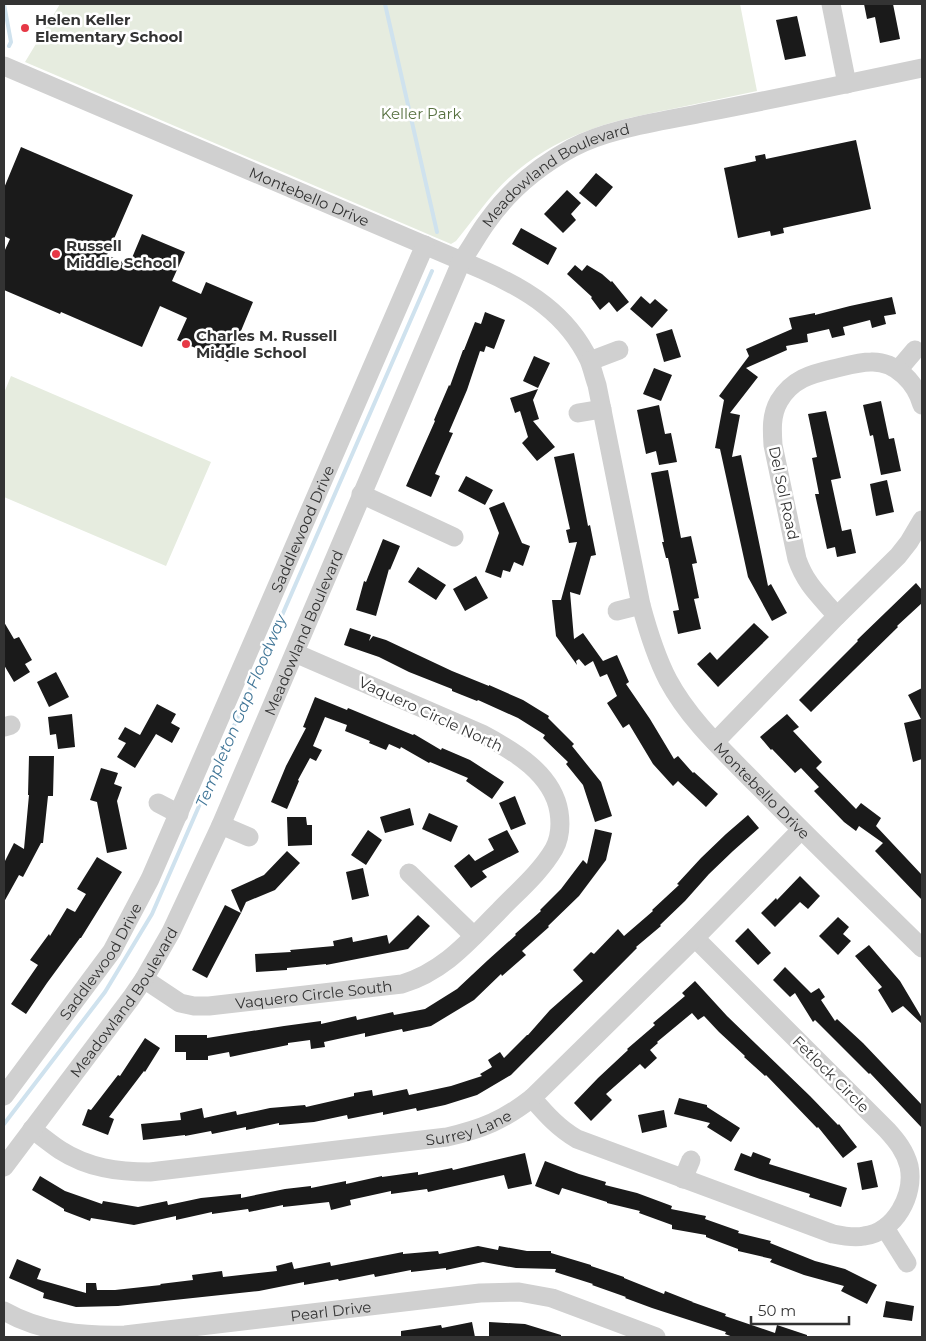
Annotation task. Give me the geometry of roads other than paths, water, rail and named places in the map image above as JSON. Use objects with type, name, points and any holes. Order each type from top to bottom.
[{"type":"street","points":[[831,4],[847,84]]},
{"type":"street","name":"Montebello Drive","points":[[4,66],[462,260],[504,279],[536,298],[554,312],[574,335],[590,361],[597,385],[641,605],[656,654],[668,680],[688,712],[715,742],[801,830],[922,948]]},
{"type":"street","name":"Meadowland Boulevard","points":[[4,1166],[131,998],[171,932],[221,825],[462,260],[502,202],[524,182],[573,148],[625,129],[922,68]]},
{"type":"street","name":"Saddlewood Drive","points":[[5,1091],[112,951],[150,879],[425,245]]},
{"type":"street","points":[[590,361],[619,350]]},
{"type":"street","points":[[898,370],[915,350]]},
{"type":"street","name":"Del Sol Road","points":[[837,616],[809,584],[802,573],[773,446],[772,428],[774,414],[780,400],[800,379],[815,373],[854,364],[873,362],[898,370],[909,379],[917,391],[922,406]]},
{"type":"street","points":[[578,413],[602,409]]},
{"type":"street","points":[[361,494],[454,537]]},
{"type":"street","points":[[715,742],[898,556],[921,524]]},
{"type":"street","points":[[617,611],[641,605]]},
{"type":"street","name":"Vaquero Circle North","points":[[295,653],[498,742],[530,765],[553,792],[558,806],[560,821],[559,836],[554,848],[539,870],[492,918]]},
{"type":"street","points":[[158,803],[179,814]]},
{"type":"street","points":[[221,825],[249,837]]},
{"type":"street","name":"Surrey Lane","points":[[32,1129],[60,1150],[78,1160],[101,1168],[126,1172],[150,1172],[447,1137],[482,1128],[515,1111],[532,1098],[695,938],[801,830]]},
{"type":"street","points":[[409,873],[474,936]]},
{"type":"street","name":"Vaquero Circle South","points":[[144,979],[180,1002],[194,1006],[209,1006],[402,984],[416,979],[444,963],[492,918]]},
{"type":"street","name":"Fetlock Circle","points":[[695,938],[887,1130],[901,1147],[909,1167],[910,1180],[907,1197],[895,1219],[885,1228]]},
{"type":"street","points":[[532,1098],[552,1121],[577,1139],[683,1179],[833,1234],[850,1237],[864,1236],[885,1228],[907,1263]]},
{"type":"street","points":[[683,1179],[691,1160]]},
{"type":"street","name":"Pearl Drive","points":[[4,1311],[30,1324],[52,1330],[98,1336],[125,1336],[480,1293],[519,1292],[552,1298],[656,1337]]},
{"type":"waterway","points":[[4,4],[11,42],[9,46]]},
{"type":"waterway","name":"Templeton Gap Floodway","points":[[385,4],[437,232]]},
{"type":"waterway","name":"Templeton Gap Floodway","points":[[4,1124],[105,992],[152,914],[432,271]]},
{"type":"place","name":"Helen Keller Elementary School","points":[[25,28]]},
{"type":"place","name":"Russell Middle School","points":[[56,254]]},
{"type":"place","name":"Charles M. Russell Middle School","points":[[186,344]]},
{"type":"park label","name":"Keller Park","points":[[421,113]]}]
